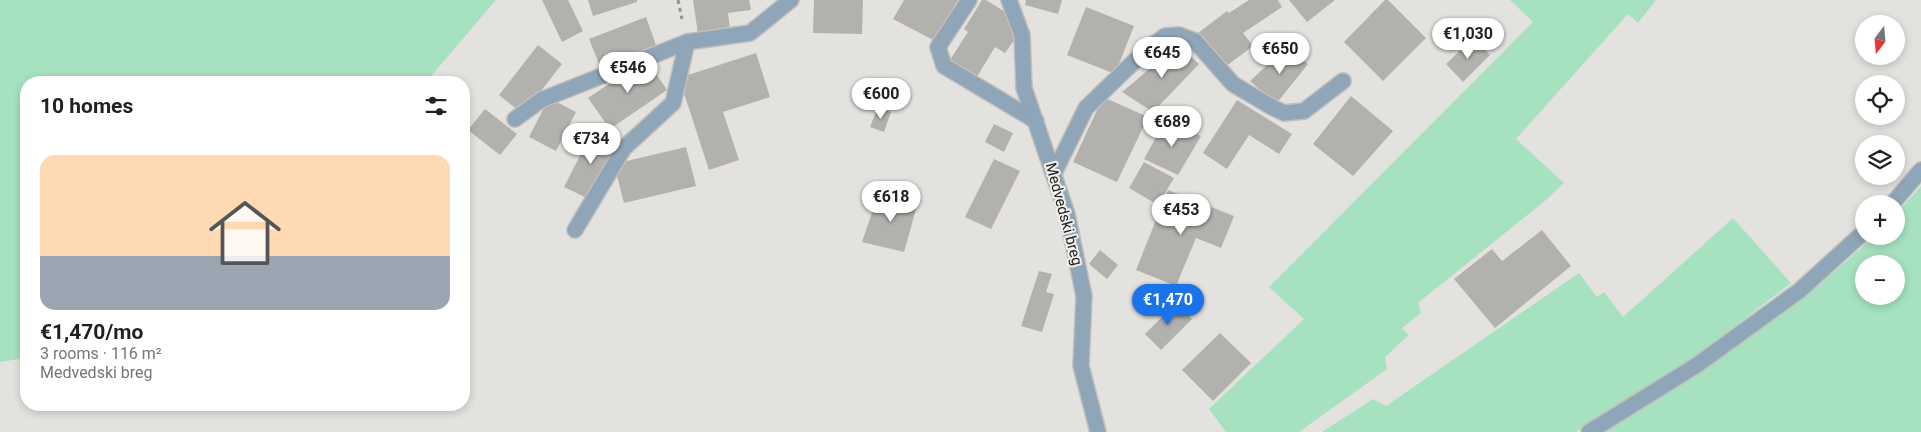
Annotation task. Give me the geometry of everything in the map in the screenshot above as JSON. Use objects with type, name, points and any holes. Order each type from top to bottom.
[{"type":"street","points":[[515,119],[541,100],[687,42],[750,33],[791,0]]},
{"type":"street","points":[[969,0],[938,47],[944,66],[1036,121]]},
{"type":"street","name":"Medvedski breg","points":[[1009,0],[1022,35],[1024,88],[1067,214],[1084,296],[1082,366],[1098,432]]},
{"type":"street","points":[[1054,173],[1086,108],[1146,50],[1165,36],[1179,35],[1194,41],[1233,84],[1284,112],[1304,110],[1343,81]]},
{"type":"street","points":[[575,230],[624,148],[673,103],[687,42]]},
{"type":"street","points":[[1900,195],[1921,170]]},
{"type":"street","points":[[1589,432],[1697,365],[1799,291],[1855,240]]},
{"type":"green space","points":[[0,0],[496,0],[431,76],[20,76],[20,359],[0,362]]},
{"type":"green space","points":[[1510,0],[1656,0],[1638,23],[1628,14],[1516,139],[1564,183],[1546,200],[1418,303],[1421,313],[1402,328],[1409,335],[1385,357],[1387,369],[1299,432],[1226,432],[1209,409],[1304,319],[1269,287],[1533,22]]},
{"type":"green space","points":[[1921,186],[1921,432],[1605,432],[1685,383],[1804,298],[1865,245],[1905,245],[1905,204]]},
{"type":"green space","points":[[1733,218],[1791,283],[1707,348],[1576,432],[1322,432],[1373,399],[1386,406],[1579,273],[1597,297],[1604,292],[1623,317]]},
{"type":"building","points":[[542,0],[568,0],[583,31],[562,42]]},
{"type":"building","points":[[588,0],[637,0],[637,2],[593,16]]},
{"type":"building","points":[[693,0],[749,0],[751,10],[728,13],[730,29],[698,34]]},
{"type":"building","points":[[814,0],[863,0],[862,34],[813,33]]},
{"type":"building","points":[[904,0],[958,0],[937,42],[893,19]]},
{"type":"building","points":[[982,0],[986,0],[1010,15],[1019,33],[1005,53],[995,47],[975,80],[948,63],[968,32],[964,29]]},
{"type":"building","points":[[1026,0],[1062,0],[1058,14],[1025,5]]},
{"type":"building","points":[[1249,0],[1278,0],[1282,7],[1243,33],[1253,46],[1225,67],[1198,33],[1227,11],[1229,13]]},
{"type":"building","points":[[1289,0],[1335,0],[1307,22]]},
{"type":"building","points":[[1385,0],[1388,0],[1426,38],[1383,81],[1344,42]]},
{"type":"building","points":[[1086,7],[1134,26],[1115,74],[1067,55]]},
{"type":"building","points":[[646,17],[656,45],[600,66],[589,39]]},
{"type":"building","points":[[1473,38],[1490,55],[1463,82],[1446,64]]},
{"type":"building","points":[[538,45],[562,64],[523,114],[499,95]]},
{"type":"building","points":[[1178,45],[1199,64],[1153,112],[1122,92]]},
{"type":"building","points":[[1288,46],[1308,64],[1276,104],[1250,81]]},
{"type":"building","points":[[756,53],[770,97],[723,112],[739,160],[709,170],[679,78]]},
{"type":"building","points":[[646,59],[667,90],[610,129],[588,98]]},
{"type":"building","points":[[1351,96],[1393,131],[1353,176],[1313,144]]},
{"type":"building","points":[[1103,97],[1148,117],[1117,182],[1073,162]]},
{"type":"building","points":[[549,98],[576,112],[556,151],[529,137]]},
{"type":"building","points":[[1237,100],[1292,134],[1279,154],[1249,135],[1227,169],[1203,153]]},
{"type":"building","points":[[878,107],[891,112],[884,132],[870,127]]},
{"type":"building","points":[[485,109],[517,134],[500,155],[470,132],[470,128]]},
{"type":"building","points":[[1165,121],[1201,136],[1178,175],[1144,159]]},
{"type":"building","points":[[994,124],[1013,133],[1004,152],[985,142]]},
{"type":"building","points":[[593,130],[618,143],[589,199],[564,187]]},
{"type":"building","points":[[686,147],[696,186],[624,203],[614,164]]},
{"type":"building","points":[[994,159],[1020,171],[991,229],[965,217]]},
{"type":"building","points":[[1144,162],[1174,178],[1158,205],[1129,188]]},
{"type":"building","points":[[1168,190],[1234,216],[1221,248],[1196,238],[1176,286],[1136,270]]},
{"type":"building","points":[[878,195],[918,202],[904,252],[862,242]]},
{"type":"building","points":[[1542,230],[1571,266],[1495,328],[1454,279],[1492,249],[1502,261]]},
{"type":"building","points":[[1100,250],[1118,265],[1107,279],[1089,264]]},
{"type":"building","points":[[1039,271],[1052,274],[1046,292],[1054,294],[1042,332],[1021,326]]},
{"type":"building","points":[[1176,303],[1192,319],[1161,350],[1145,334]]},
{"type":"building","points":[[1220,333],[1251,363],[1213,401],[1182,370]]}]
